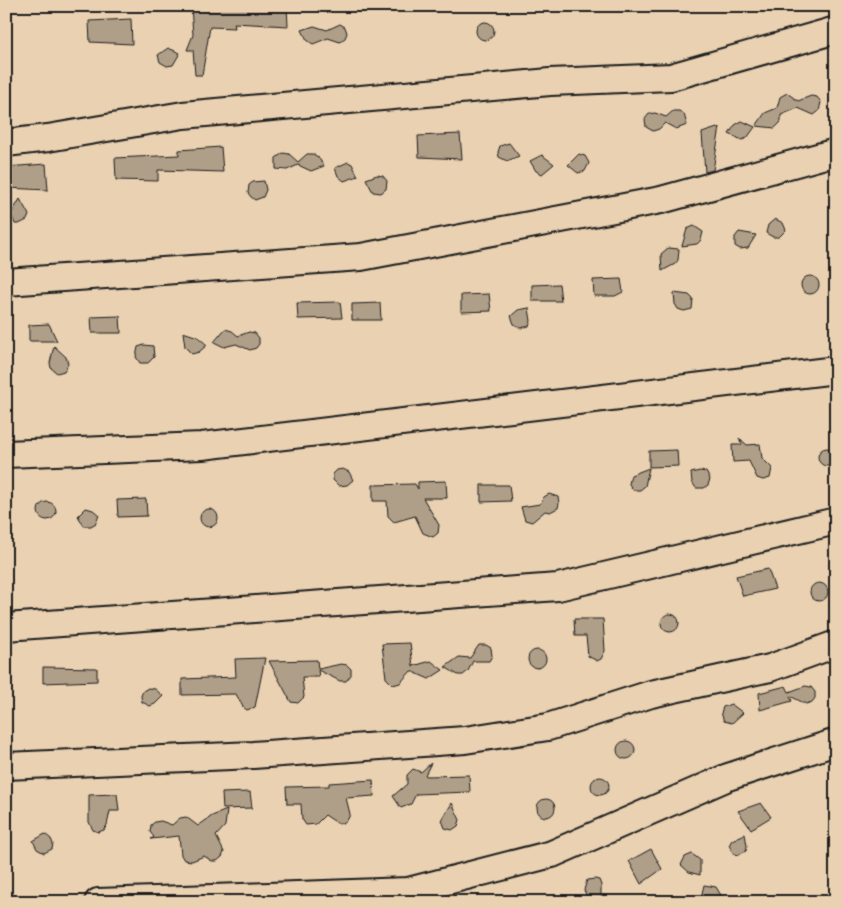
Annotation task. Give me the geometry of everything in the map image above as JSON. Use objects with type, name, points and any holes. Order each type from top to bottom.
[{"type":"street","points":[[6,143],[48,138],[183,115],[550,82],[671,77],[836,30]]},
{"type":"street","points":[[6,282],[361,257],[661,200],[836,152]]},
{"type":"street","points":[[6,454],[202,446],[836,370]]},
{"type":"street","points":[[6,627],[558,587],[836,521]]},
{"type":"street","points":[[6,766],[253,755],[465,740],[548,727],[651,694],[770,668],[836,644]]},
{"type":"street","points":[[98,902],[408,891],[552,854],[728,777],[836,742]]},
{"type":"building","points":[[191,6],[287,6],[288,26],[234,23],[235,28],[210,27],[202,75],[195,75],[193,50],[187,50],[193,35]]},
{"type":"building","points":[[131,19],[132,44],[90,42],[89,21]]},
{"type":"building","points":[[485,22],[491,25],[494,31],[491,37],[485,40],[479,37],[476,31],[479,25]]},
{"type":"building","points":[[340,24],[345,27],[347,33],[340,42],[328,38],[313,44],[307,40],[302,30],[314,26],[327,30]]},
{"type":"building","points":[[168,48],[180,53],[173,65],[167,66],[160,62],[158,55]]},
{"type":"building","points":[[787,93],[798,101],[811,96],[817,97],[821,102],[819,111],[814,115],[798,108],[781,115],[781,122],[775,128],[756,126],[765,113],[777,108],[780,97]]},
{"type":"building","points":[[673,111],[679,111],[684,114],[687,125],[676,129],[665,123],[659,129],[653,131],[646,127],[645,119],[649,114],[655,113],[666,117]]},
{"type":"building","points":[[742,121],[755,127],[747,138],[742,140],[729,134],[735,125]]},
{"type":"building","points":[[720,127],[713,170],[705,172],[702,133]]},
{"type":"building","points":[[460,134],[462,159],[419,157],[418,136]]},
{"type":"building","points":[[509,143],[519,156],[507,161],[499,157],[498,152],[500,146]]},
{"type":"building","points":[[221,147],[223,172],[158,170],[158,181],[116,180],[115,158],[179,155],[179,150]]},
{"type":"building","points":[[283,153],[289,154],[298,162],[307,154],[313,154],[318,157],[324,166],[311,171],[298,165],[287,170],[276,169],[276,158]]},
{"type":"building","points":[[579,154],[585,156],[589,163],[585,171],[578,173],[568,165]]},
{"type":"building","points":[[542,155],[554,164],[542,174],[536,171],[530,161]]},
{"type":"building","points":[[348,162],[352,164],[358,176],[344,181],[338,176],[335,168]]},
{"type":"building","points":[[46,164],[48,190],[6,188],[6,167]]},
{"type":"building","points":[[377,175],[383,176],[387,181],[386,189],[381,193],[373,192],[366,179]]},
{"type":"building","points":[[264,181],[266,190],[263,197],[255,200],[248,193],[249,185],[253,182]]},
{"type":"building","points":[[20,199],[29,215],[27,220],[15,224],[11,214]]},
{"type":"building","points":[[775,219],[783,223],[786,230],[779,237],[773,237],[766,233],[768,225]]},
{"type":"building","points":[[694,226],[703,232],[701,240],[697,244],[682,246],[687,229]]},
{"type":"building","points":[[739,232],[756,235],[748,248],[740,249],[735,246],[735,237]]},
{"type":"building","points":[[668,248],[679,249],[678,260],[675,264],[662,271],[661,254]]},
{"type":"building","points":[[810,276],[816,279],[819,285],[816,291],[810,294],[804,291],[801,285],[804,279]]},
{"type":"building","points":[[621,279],[623,292],[615,296],[594,296],[593,280]]},
{"type":"building","points":[[559,284],[561,301],[532,301],[532,285]]},
{"type":"building","points":[[674,293],[689,295],[693,299],[692,309],[684,311],[678,309],[675,304]]},
{"type":"building","points":[[489,294],[491,311],[461,312],[461,295]]},
{"type":"building","points":[[340,302],[342,318],[298,319],[297,303]]},
{"type":"building","points":[[380,303],[381,320],[352,320],[352,304]]},
{"type":"building","points":[[529,308],[531,321],[529,326],[521,328],[514,324],[511,316],[518,310]]},
{"type":"building","points":[[120,316],[121,333],[92,333],[91,317]]},
{"type":"building","points":[[49,324],[57,341],[29,341],[29,325]]},
{"type":"building","points":[[225,329],[232,331],[238,336],[249,332],[255,333],[259,338],[259,344],[256,348],[250,350],[236,344],[224,347],[214,342]]},
{"type":"building","points":[[183,332],[198,337],[207,345],[199,352],[192,354],[185,347]]},
{"type":"building","points":[[144,345],[153,346],[154,357],[148,363],[140,363],[136,357],[138,347]]},
{"type":"building","points":[[54,346],[66,357],[68,364],[64,371],[57,373],[51,368],[50,363]]},
{"type":"building","points":[[739,438],[747,445],[760,444],[762,458],[772,468],[770,478],[763,480],[757,478],[749,461],[733,462],[732,445],[742,445]]},
{"type":"building","points":[[827,448],[833,451],[836,457],[833,463],[827,466],[821,463],[818,457],[821,451]]},
{"type":"building","points":[[677,450],[678,466],[649,467],[649,451]]},
{"type":"building","points":[[649,468],[645,486],[640,490],[633,490],[629,484],[631,475]]},
{"type":"building","points":[[343,469],[349,472],[353,480],[347,485],[339,486],[333,480],[333,474],[337,470]]},
{"type":"building","points":[[706,472],[710,479],[708,485],[704,488],[696,488],[692,482],[691,473]]},
{"type":"building","points":[[446,481],[447,498],[423,498],[439,525],[438,533],[433,537],[423,533],[415,516],[394,522],[388,516],[387,501],[373,501],[373,485],[415,484],[418,489],[418,482]]},
{"type":"building","points":[[481,485],[509,485],[511,501],[481,502]]},
{"type":"building","points":[[549,494],[558,497],[558,508],[550,512],[545,511],[532,522],[525,520],[521,507],[540,504],[544,497]]},
{"type":"building","points":[[146,499],[147,516],[118,517],[117,500]]},
{"type":"building","points":[[47,502],[53,505],[56,511],[53,517],[47,520],[41,517],[38,511],[41,505]]},
{"type":"building","points":[[86,508],[93,510],[99,515],[96,523],[91,526],[84,526],[78,516]]},
{"type":"building","points":[[209,509],[215,512],[218,518],[215,524],[209,527],[203,524],[200,518],[203,512]]},
{"type":"building","points":[[768,569],[775,589],[743,596],[736,576]]},
{"type":"building","points":[[819,583],[825,586],[828,592],[825,598],[819,601],[813,598],[810,592],[813,586]]},
{"type":"building","points":[[670,614],[676,617],[679,623],[676,629],[670,632],[664,629],[661,623],[664,617]]},
{"type":"building","points":[[574,619],[603,619],[605,651],[601,659],[597,661],[588,656],[586,636],[575,636]]},
{"type":"building","points":[[410,643],[413,666],[431,661],[443,670],[429,679],[411,671],[400,683],[393,685],[386,678],[382,644]]},
{"type":"building","points":[[479,645],[486,645],[491,648],[492,656],[489,661],[473,661],[468,671],[463,675],[458,675],[445,667],[459,657],[470,658]]},
{"type":"building","points":[[537,650],[543,653],[546,659],[543,665],[537,668],[531,665],[528,659],[531,653]]},
{"type":"building","points":[[265,658],[255,707],[247,710],[243,707],[236,694],[182,695],[182,679],[236,677],[235,659]]},
{"type":"building","points":[[317,660],[318,669],[341,664],[347,665],[351,669],[351,675],[346,681],[340,681],[318,670],[319,677],[302,677],[304,697],[298,703],[291,702],[269,661]]},
{"type":"building","points":[[43,667],[97,668],[97,681],[43,683]]},
{"type":"building","points":[[786,686],[789,692],[805,686],[811,687],[815,692],[815,698],[812,702],[806,704],[790,696],[792,701],[760,710],[759,693]]},
{"type":"building","points":[[148,688],[155,689],[163,696],[150,706],[142,702],[141,696],[143,691]]},
{"type":"building","points":[[731,704],[743,713],[732,723],[724,721],[721,713],[723,707]]},
{"type":"building","points":[[626,741],[632,744],[635,750],[632,756],[626,759],[620,756],[617,750],[620,744]]},
{"type":"building","points":[[431,763],[425,775],[469,775],[470,792],[416,794],[411,804],[401,808],[393,796],[407,784],[407,775],[413,769],[421,772]]},
{"type":"building","points":[[600,777],[606,780],[609,786],[606,792],[600,795],[594,792],[591,786],[594,780]]},
{"type":"building","points":[[373,780],[374,796],[346,798],[350,814],[343,823],[337,823],[325,815],[316,824],[306,825],[302,819],[301,804],[287,804],[286,787],[329,786],[329,783]]},
{"type":"building","points":[[250,792],[252,808],[223,809],[222,793]]},
{"type":"building","points":[[117,794],[119,811],[110,811],[104,830],[98,832],[93,830],[89,822],[89,795]]},
{"type":"building","points":[[546,799],[552,802],[555,808],[552,814],[546,817],[540,814],[537,808],[540,802]]},
{"type":"building","points":[[452,803],[460,820],[458,826],[452,830],[445,828],[442,820]]},
{"type":"building","points":[[761,803],[771,817],[751,829],[738,811]]},
{"type":"building","points":[[227,810],[225,826],[216,836],[224,852],[217,861],[212,861],[204,856],[192,861],[184,860],[181,855],[179,836],[151,839],[154,837],[150,832],[151,825],[155,822],[161,821],[172,825],[180,818],[186,817],[198,826],[212,816]]},
{"type":"building","points":[[45,834],[51,839],[53,844],[52,849],[44,853],[37,849],[33,841]]},
{"type":"building","points":[[745,834],[746,851],[738,855],[733,853],[729,845],[732,840]]},
{"type":"building","points":[[651,849],[662,869],[641,884],[629,861]]},
{"type":"building","points":[[692,854],[700,860],[700,875],[689,872],[681,865],[685,857]]},
{"type":"building","points":[[587,880],[599,880],[601,885],[601,902],[589,902],[584,890]]},
{"type":"building","points":[[704,885],[716,887],[725,902],[700,902]]}]
